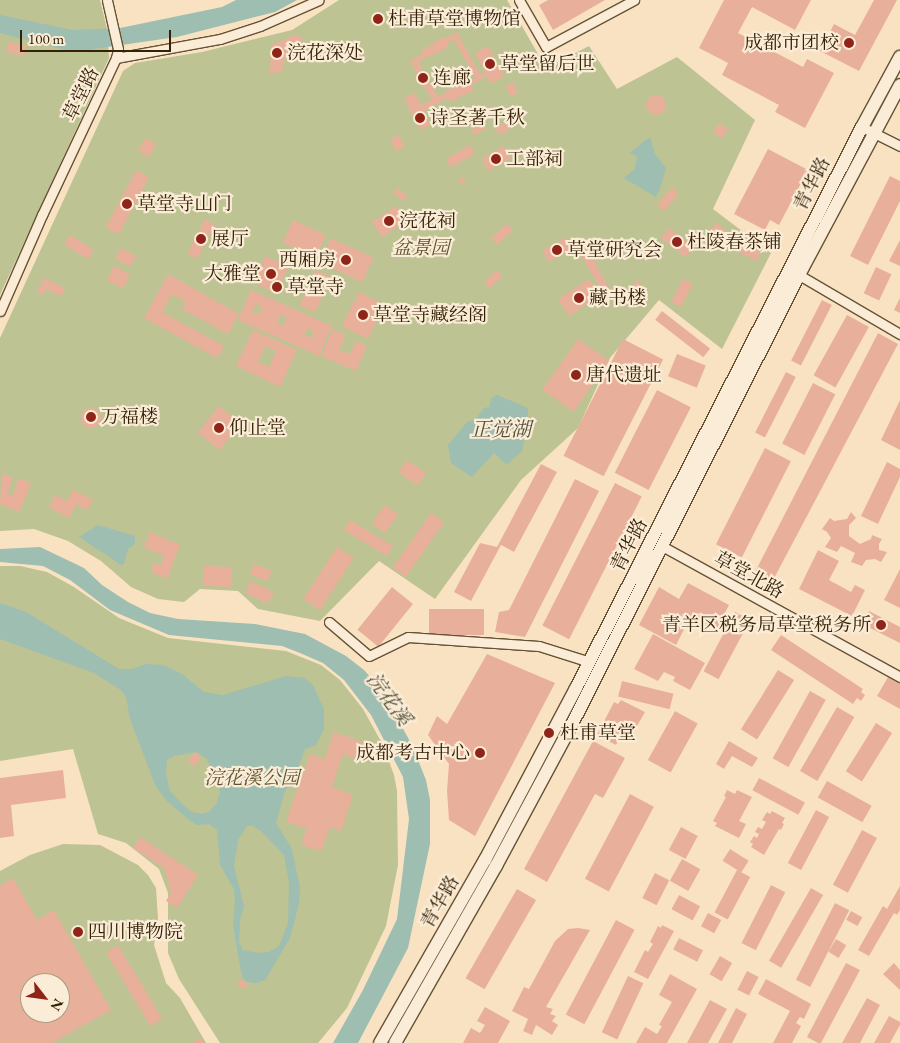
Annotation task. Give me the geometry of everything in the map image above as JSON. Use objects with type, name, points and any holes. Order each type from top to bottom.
[{"type":"main road","name":"青华路","points":[[380,1043],[485,860],[590,662],[862,127],[900,57]]},
{"type":"main road","name":"青华路","points":[[395,1043],[496,866],[552,761],[799,275],[900,85]]},
{"type":"street","points":[[107,0],[114,26],[117,54]]},
{"type":"street","name":"草堂路","points":[[0,311],[42,215],[117,54],[220,39],[260,26],[319,0]]},
{"type":"street","points":[[519,0],[546,47],[634,0]]},
{"type":"street","points":[[862,127],[900,146]]},
{"type":"street","points":[[799,275],[900,334]]},
{"type":"street","name":"草堂北路","points":[[662,546],[900,677]]},
{"type":"street","points":[[329,622],[370,656],[408,637],[539,646],[590,662]]},
{"type":"green space","points":[[0,0],[100,0],[107,29],[109,58],[0,295]]},
{"type":"green space","name":"盆景园","points":[[339,0],[507,0],[546,68],[589,46],[617,89],[677,57],[755,120],[713,209],[771,253],[722,349],[659,300],[610,358],[578,428],[521,480],[435,599],[379,561],[320,621],[258,609],[238,591],[200,589],[184,602],[158,599],[131,587],[101,561],[68,541],[34,529],[0,531],[0,338],[123,71],[135,63],[202,52],[292,30]]},
{"type":"green space","name":"浣花溪公园","points":[[0,566],[20,566],[47,572],[74,587],[119,618],[168,638],[286,651],[321,665],[340,680],[363,709],[383,745],[394,775],[397,791],[398,865],[386,926],[347,1008],[318,1043],[220,1043],[179,979],[168,953],[168,893],[159,869],[126,843],[98,834],[73,749],[0,761]]},
{"type":"green space","name":"四川博物院","points":[[63,844],[100,845],[138,865],[148,875],[156,888],[158,919],[154,945],[166,983],[180,998],[206,1043],[0,1043],[0,871],[30,855]]},
{"type":"water","points":[[236,0],[297,0],[275,12],[177,37],[73,52],[0,33],[0,15],[73,30],[120,28],[222,7]]},
{"type":"water","points":[[650,137],[655,154],[666,168],[656,197],[624,178],[635,169],[637,156],[629,153]]},
{"type":"water","name":"正觉湖","points":[[497,395],[528,408],[527,428],[522,451],[507,465],[494,453],[472,477],[451,463],[448,445],[467,422],[475,420],[484,408],[489,407],[492,398]]},
{"type":"water","points":[[98,525],[135,536],[135,544],[128,549],[124,564],[121,565],[79,537]]},
{"type":"water","points":[[40,547],[84,568],[102,585],[128,602],[150,613],[178,619],[255,624],[305,634],[346,656],[364,670],[381,689],[412,745],[426,780],[430,800],[430,844],[408,948],[358,1043],[333,1043],[363,990],[397,919],[409,819],[403,777],[371,715],[344,680],[323,663],[300,653],[282,646],[169,635],[110,610],[70,580],[43,566],[0,562],[0,549]]},
{"type":"water","points":[[0,603],[26,612],[119,669],[133,669],[145,664],[164,665],[182,674],[204,692],[223,695],[286,676],[304,678],[313,685],[324,709],[324,729],[316,745],[305,749],[291,786],[286,788],[276,823],[292,849],[300,888],[299,904],[290,938],[265,980],[256,983],[243,979],[233,925],[234,889],[220,865],[217,830],[209,824],[197,825],[189,820],[167,801],[156,787],[130,719],[126,697],[121,690],[94,673],[0,639]],"holes":[[[197,752],[207,759],[220,791],[217,803],[209,812],[202,814],[192,812],[170,791],[166,774],[167,760],[174,756]],[[247,826],[253,826],[261,831],[284,855],[289,882],[288,923],[279,946],[269,952],[258,953],[243,950],[239,942],[240,920],[244,906],[234,866],[238,840]]]},
{"type":"building","points":[[548,0],[605,0],[553,30],[539,5]]},
{"type":"building","points":[[724,0],[811,0],[795,30],[752,7],[738,33],[803,67],[807,59],[834,73],[805,128],[775,112],[779,105],[722,75],[728,63],[699,48]]},
{"type":"building","name":"成都市团校","points":[[874,0],[897,0],[859,71],[820,51],[834,24],[855,35]]},
{"type":"building","points":[[457,32],[480,75],[485,71],[475,53],[488,46],[504,76],[491,84],[487,76],[471,85],[474,90],[450,102],[447,98],[424,111],[430,125],[420,130],[404,98],[415,93],[421,105],[432,100],[410,61],[423,54],[421,51],[443,37],[445,39]],"holes":[[[454,39],[475,78],[469,81],[468,79],[438,97],[418,62],[448,47],[447,44]]]},
{"type":"building","name":"浣花深处","points":[[298,34],[303,40],[299,46],[288,46],[282,71],[270,74],[271,45]]},
{"type":"building","points":[[8,42],[27,46],[25,56],[6,52]]},
{"type":"building","points":[[513,82],[518,93],[511,96],[506,85]]},
{"type":"building","points":[[656,95],[663,98],[666,105],[663,112],[656,115],[649,112],[646,105],[649,98]]},
{"type":"building","points":[[516,116],[520,123],[499,135],[495,128]]},
{"type":"building","points":[[483,123],[486,128],[474,135],[471,130]]},
{"type":"building","points":[[719,123],[728,129],[722,138],[713,132]]},
{"type":"building","points":[[399,135],[405,147],[396,151],[390,140]]},
{"type":"building","points":[[146,138],[156,144],[149,157],[138,151]]},
{"type":"building","points":[[470,145],[475,154],[450,167],[446,159]]},
{"type":"building","name":"工部祠","points":[[504,146],[511,158],[488,171],[481,159]]},
{"type":"building","points":[[768,149],[808,170],[779,225],[770,220],[765,230],[734,214]]},
{"type":"building","name":"草堂寺山门","points":[[136,170],[149,177],[119,234],[105,227]]},
{"type":"building","points":[[890,176],[900,181],[900,201],[868,265],[850,256]]},
{"type":"building","points":[[462,178],[465,181],[462,184],[459,181]]},
{"type":"building","points":[[672,187],[678,194],[665,211],[657,205]]},
{"type":"building","points":[[398,188],[408,197],[404,201],[394,192]]},
{"type":"building","name":"浣花祠","points":[[396,206],[406,221],[382,237],[372,222]]},
{"type":"building","name":"展厅","points":[[205,219],[215,224],[197,259],[187,254]]},
{"type":"building","points":[[293,220],[326,235],[316,257],[283,243]]},
{"type":"building","points":[[717,223],[739,242],[761,252],[757,261],[732,249],[710,231]]},
{"type":"building","points":[[507,224],[513,231],[497,245],[491,238]]},
{"type":"building","name":"杜陵春茶铺","points":[[669,228],[693,247],[685,257],[661,238]]},
{"type":"building","points":[[70,235],[94,250],[88,259],[64,244]]},
{"type":"building","name":"西厢房","points":[[331,238],[374,258],[362,282],[320,262]]},
{"type":"building","name":"草堂研究会","points":[[565,238],[571,249],[549,262],[542,251]]},
{"type":"building","points":[[581,239],[610,290],[604,294],[574,243]]},
{"type":"building","points":[[900,240],[900,266],[889,261]]},
{"type":"building","points":[[121,248],[136,256],[130,267],[115,259]]},
{"type":"building","name":"大雅堂","points":[[266,256],[288,267],[275,293],[253,282]]},
{"type":"building","points":[[114,266],[130,274],[123,288],[107,280]]},
{"type":"building","points":[[876,267],[891,274],[879,300],[864,293]]},
{"type":"building","points":[[316,270],[331,277],[315,313],[300,305]]},
{"type":"building","points":[[497,270],[503,276],[490,288],[484,283]]},
{"type":"building","points":[[168,274],[239,314],[228,334],[182,309],[186,302],[172,294],[162,312],[224,346],[217,358],[144,318]]},
{"type":"building","points":[[44,278],[65,288],[61,296],[46,289],[43,295],[37,292]]},
{"type":"building","name":"藏书楼","points":[[589,279],[600,296],[569,316],[558,299]]},
{"type":"building","points":[[683,279],[693,284],[681,307],[671,302]]},
{"type":"building","points":[[637,280],[642,286],[633,296],[628,291]]},
{"type":"building","points":[[251,290],[332,326],[319,356],[238,320]],"holes":[[[256,304],[262,307],[259,315],[252,312]],[[280,315],[287,318],[283,325],[277,322]],[[307,329],[314,332],[312,338],[304,335]]]},
{"type":"building","name":"草堂寺藏经阁","points":[[359,292],[385,305],[368,339],[342,326]]},
{"type":"building","points":[[900,298],[900,313],[894,310]]},
{"type":"building","points":[[822,300],[832,305],[801,366],[791,361]]},
{"type":"building","points":[[662,311],[710,349],[703,357],[655,320]]},
{"type":"building","points":[[847,315],[869,327],[835,387],[814,375]]},
{"type":"building","points":[[333,329],[346,335],[339,350],[350,354],[356,341],[367,346],[356,371],[321,356]]},
{"type":"building","points":[[253,330],[297,350],[280,387],[236,366]],"holes":[[[265,346],[276,351],[269,367],[258,362]]]},
{"type":"building","points":[[878,333],[898,344],[771,584],[754,574]]},
{"type":"building","name":"唐代遗址","points":[[578,339],[609,361],[574,412],[542,390]]},
{"type":"building","points":[[623,339],[663,359],[604,476],[564,456]]},
{"type":"building","points":[[677,354],[706,366],[697,388],[668,376]]},
{"type":"building","points":[[786,372],[796,377],[765,438],[755,433]]},
{"type":"building","points":[[813,383],[835,394],[804,455],[782,444]]},
{"type":"building","points":[[657,390],[691,407],[649,490],[615,473]]},
{"type":"building","points":[[900,400],[900,450],[881,440]]},
{"type":"building","name":"仰止堂","points":[[219,406],[241,424],[219,450],[198,432]]},
{"type":"building","name":"万福楼","points":[[87,408],[95,408],[101,414],[101,422],[95,428],[87,428],[81,422],[81,414]]},
{"type":"building","points":[[765,448],[791,461],[742,557],[716,544]]},
{"type":"building","points":[[407,460],[426,473],[418,485],[399,472]]},
{"type":"building","points":[[887,462],[900,469],[900,477],[878,524],[861,516]]},
{"type":"building","points":[[541,464],[557,472],[514,552],[501,545],[471,601],[454,592],[480,543],[497,547]]},
{"type":"building","points":[[2,473],[13,478],[7,494],[12,496],[19,478],[31,483],[19,512],[0,504]]},
{"type":"building","points":[[575,479],[599,491],[525,637],[495,632],[499,612],[509,610]]},
{"type":"building","points":[[615,483],[642,497],[569,639],[542,626]]},
{"type":"building","points":[[73,490],[93,500],[87,510],[76,504],[69,518],[49,507],[55,495],[67,501]]},
{"type":"building","points":[[385,505],[398,514],[385,533],[372,524]]},
{"type":"building","points":[[851,512],[856,518],[849,525],[849,536],[860,544],[871,539],[872,535],[882,539],[879,544],[879,550],[887,552],[881,562],[875,559],[866,560],[862,566],[851,562],[855,553],[841,546],[837,552],[825,547],[831,538],[822,529],[830,518],[834,521],[847,519]]},
{"type":"building","points":[[431,513],[444,522],[406,577],[393,568]]},
{"type":"building","points":[[350,520],[393,546],[387,556],[344,530]]},
{"type":"building","points":[[150,532],[180,545],[167,579],[151,572],[154,563],[161,565],[164,556],[144,547]]},
{"type":"building","points":[[337,547],[354,558],[320,610],[303,599]]},
{"type":"building","points":[[818,550],[839,561],[829,580],[851,592],[855,585],[865,590],[852,616],[799,589]]},
{"type":"building","points":[[254,564],[272,571],[268,581],[250,574]]},
{"type":"building","points":[[204,566],[232,567],[231,587],[203,586]]},
{"type":"building","points":[[900,569],[900,608],[884,600]]},
{"type":"building","points":[[251,581],[273,592],[268,604],[245,593]]},
{"type":"building","points":[[688,583],[729,605],[716,630],[691,616],[676,645],[639,625],[659,587],[679,599]]},
{"type":"building","points":[[392,587],[413,604],[378,647],[357,630]]},
{"type":"building","points":[[429,609],[484,609],[484,635],[429,635]]},
{"type":"building","name":"青羊区税务局草堂税务所","points":[[869,611],[900,627],[900,643],[862,624]]},
{"type":"building","points":[[735,612],[750,620],[719,679],[704,671]]},
{"type":"building","points":[[653,634],[705,663],[690,690],[673,681],[675,677],[664,672],[658,681],[634,669]]},
{"type":"building","points":[[781,635],[863,689],[861,692],[865,695],[861,701],[857,698],[853,704],[771,650]]},
{"type":"building","name":"成都考古中心","points":[[487,654],[555,683],[475,836],[449,820],[447,791],[449,764],[428,735],[437,716],[447,724]]},
{"type":"building","points":[[778,670],[794,680],[757,739],[741,729]]},
{"type":"building","points":[[888,677],[900,684],[900,709],[877,696]]},
{"type":"building","points":[[622,681],[673,694],[670,709],[618,697]]},
{"type":"building","points":[[810,691],[826,700],[788,767],[773,758]]},
{"type":"building","points":[[621,700],[645,712],[637,726],[629,721],[616,745],[597,735],[614,702],[618,704]]},
{"type":"building","points":[[837,707],[854,717],[817,781],[800,771]]},
{"type":"building","points":[[675,711],[698,724],[671,773],[648,760]]},
{"type":"building","points":[[876,723],[892,733],[862,781],[846,771]]},
{"type":"building","points":[[334,732],[362,742],[356,759],[343,754],[332,787],[353,795],[341,831],[330,827],[321,851],[301,845],[307,829],[286,821],[310,754],[325,759]]},
{"type":"building","points":[[593,741],[625,758],[603,798],[595,794],[547,882],[524,869]]},
{"type":"building","points":[[729,741],[758,758],[752,767],[732,756],[724,769],[716,764]]},
{"type":"building","points":[[195,752],[201,758],[194,766],[188,761]]},
{"type":"building","points":[[63,770],[66,798],[11,805],[14,836],[0,838],[0,778]]},
{"type":"building","points":[[759,778],[805,802],[798,815],[752,790]]},
{"type":"building","points":[[827,781],[872,806],[862,822],[818,798]]},
{"type":"building","points":[[727,790],[735,794],[737,790],[752,797],[739,821],[746,824],[739,838],[715,826],[717,823],[713,821],[726,797],[724,796]]},
{"type":"building","points":[[630,794],[654,807],[609,891],[585,879]]},
{"type":"building","points":[[816,810],[829,817],[801,870],[788,863]]},
{"type":"building","points":[[772,811],[785,818],[782,823],[784,824],[764,855],[751,847],[753,844],[750,842],[754,836],[757,838],[759,834],[755,832],[758,827],[762,829],[766,822],[762,820],[767,812],[770,814]]},
{"type":"building","points":[[681,827],[698,836],[686,859],[669,850]]},
{"type":"building","points":[[862,830],[877,838],[848,893],[833,885]]},
{"type":"building","points":[[140,837],[198,875],[177,908],[166,901],[171,892],[164,868],[133,848]]},
{"type":"building","points":[[730,849],[749,861],[741,873],[723,861]]},
{"type":"building","points":[[682,859],[700,869],[688,891],[670,881]]},
{"type":"building","points":[[737,870],[750,877],[728,919],[714,912]]},
{"type":"building","points":[[655,873],[669,880],[657,905],[642,898]]},
{"type":"building","points":[[13,878],[37,920],[54,910],[111,1010],[52,1043],[0,1043],[0,886]]},
{"type":"building","points":[[771,885],[785,892],[756,950],[741,943]]},
{"type":"building","points":[[900,886],[900,910],[897,915],[894,913],[869,956],[858,950],[883,906],[887,909]]},
{"type":"building","points":[[811,888],[823,895],[781,968],[769,961]]},
{"type":"building","points":[[517,889],[536,900],[485,989],[466,978]]},
{"type":"building","points":[[679,895],[700,906],[693,920],[671,909]]},
{"type":"building","points":[[835,903],[849,910],[810,987],[796,980]]},
{"type":"building","points":[[851,911],[862,917],[858,926],[846,920]]},
{"type":"building","points":[[708,913],[721,920],[714,933],[701,926]]},
{"type":"building","points":[[616,920],[635,930],[584,1024],[566,1014]]},
{"type":"building","points":[[662,925],[674,931],[648,979],[634,972],[645,950],[648,952],[653,944],[650,942],[658,926],[661,928]]},
{"type":"building","points":[[568,929],[590,930],[546,1007],[553,1009],[550,1014],[556,1016],[552,1021],[558,1025],[552,1035],[536,1025],[532,1035],[523,1031],[528,1019],[512,1011],[524,987],[529,989],[555,941]]},
{"type":"building","points":[[679,938],[703,950],[697,962],[673,950]]},
{"type":"building","points":[[836,939],[846,945],[839,958],[828,952]]},
{"type":"building","points":[[118,945],[162,1019],[150,1026],[106,952]]},
{"type":"building","points":[[720,956],[732,963],[722,981],[710,974]]},
{"type":"building","points":[[846,963],[860,970],[821,1043],[818,1043],[807,1037]]},
{"type":"building","points":[[894,963],[900,970],[900,990],[883,974]]},
{"type":"building","points":[[747,971],[759,977],[749,996],[737,990]]},
{"type":"building","points":[[670,974],[697,989],[667,1043],[636,1043],[645,1027],[657,1034],[662,1026],[659,1025],[672,1002],[659,995]]},
{"type":"building","points":[[628,976],[643,983],[617,1039],[602,1032]]},
{"type":"building","points":[[240,979],[248,984],[245,989],[237,985]]},
{"type":"building","points":[[766,979],[811,1004],[804,1019],[800,1017],[796,1023],[801,1026],[792,1043],[773,1043],[790,1011],[758,994]]},
{"type":"building","points":[[867,998],[880,1005],[860,1043],[842,1043]]},
{"type":"building","points":[[710,1000],[727,1009],[708,1043],[687,1043]]},
{"type":"building","points":[[485,1007],[510,1021],[498,1043],[463,1043],[471,1028],[480,1033],[485,1025],[477,1021]]},
{"type":"building","points":[[736,1008],[747,1014],[732,1043],[718,1043]]},
{"type":"building","points":[[889,1016],[900,1022],[890,1043],[874,1043]]},
{"type":"building","points":[[201,1038],[204,1043],[192,1043]]},
{"type":"place","name":"杜甫草堂博物馆","points":[[378,19]]},
{"type":"place","name":"成都市团校","points":[[849,43]]},
{"type":"place","name":"浣花深处","points":[[277,53]]},
{"type":"place","name":"草堂留后世","points":[[490,64]]},
{"type":"place","name":"连廊","points":[[423,78]]},
{"type":"place","name":"诗圣著千秋","points":[[420,118]]},
{"type":"place","name":"工部祠","points":[[496,159]]},
{"type":"place","name":"草堂寺山门","points":[[127,204]]},
{"type":"place","name":"浣花祠","points":[[389,221]]},
{"type":"place","name":"展厅","points":[[201,239]]},
{"type":"place","name":"杜陵春茶铺","points":[[677,242]]},
{"type":"place","name":"草堂研究会","points":[[557,250]]},
{"type":"place","name":"西厢房","points":[[346,260]]},
{"type":"place","name":"大雅堂","points":[[271,274]]},
{"type":"place","name":"草堂寺","points":[[277,287]]},
{"type":"place","name":"藏书楼","points":[[579,298]]},
{"type":"place","name":"草堂寺藏经阁","points":[[363,315]]},
{"type":"place","name":"唐代遗址","points":[[576,375]]},
{"type":"place","name":"万福楼","points":[[91,417]]},
{"type":"place","name":"仰止堂","points":[[219,428]]},
{"type":"place","name":"青羊区税务局草堂税务所","points":[[881,625]]},
{"type":"place","name":"杜甫草堂","points":[[549,733]]},
{"type":"place","name":"成都考古中心","points":[[480,753]]},
{"type":"place","name":"四川博物院","points":[[78,932]]},
{"type":"water label","name":"浣花溪","points":[[389,699]]}]
